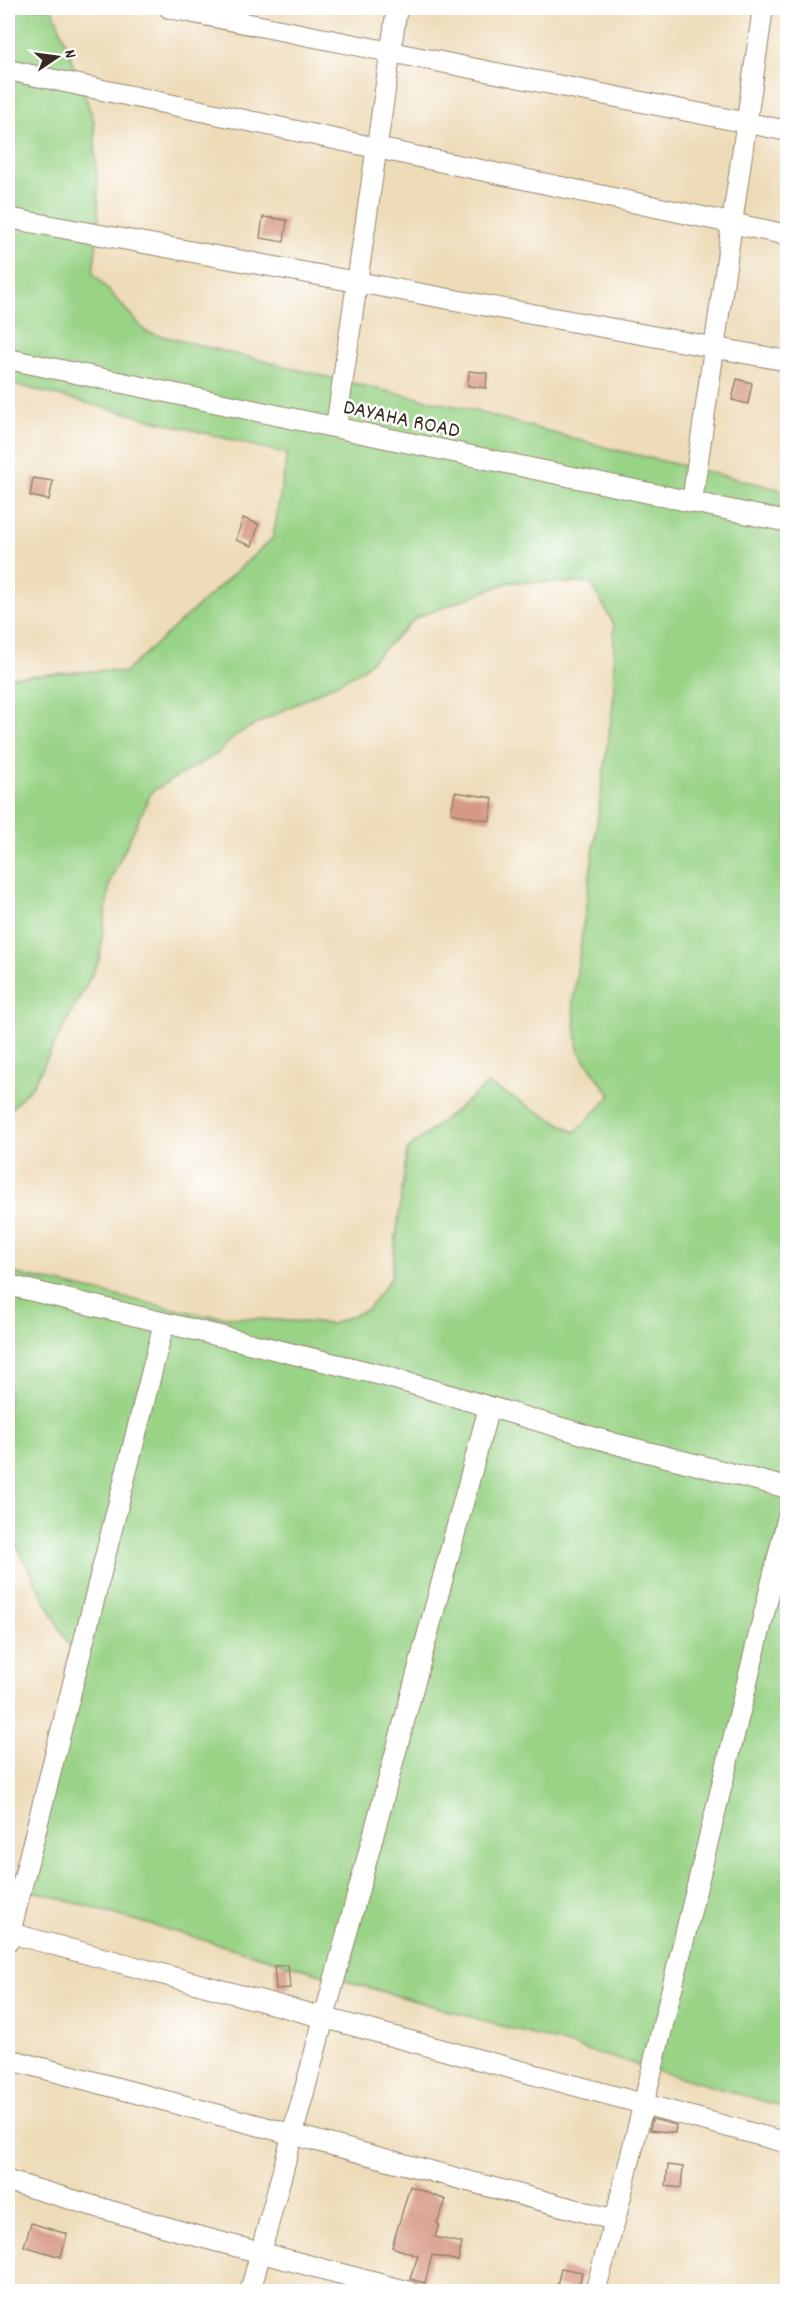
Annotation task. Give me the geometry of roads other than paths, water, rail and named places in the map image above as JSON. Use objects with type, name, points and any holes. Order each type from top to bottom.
[{"type":"street","points":[[169,8],[788,131]]},
{"type":"street","points":[[336,427],[397,8]]},
{"type":"street","points":[[692,502],[763,8]]},
{"type":"street","points":[[8,70],[788,235]]},
{"type":"street","points":[[8,218],[788,361]]},
{"type":"street","name":"DAYAHA ROAD","points":[[8,359],[788,522]]},
{"type":"street","points":[[8,1285],[381,1375],[620,1445],[788,1488]]},
{"type":"street","points":[[164,1323],[8,1937],[324,2018],[788,2143]]},
{"type":"street","points":[[250,2292],[489,1407]]},
{"type":"street","points":[[595,2292],[615,2220],[788,1516]]},
{"type":"street","points":[[8,2059],[615,2220]]},
{"type":"street","points":[[8,2181],[260,2253],[410,2292]]}]
